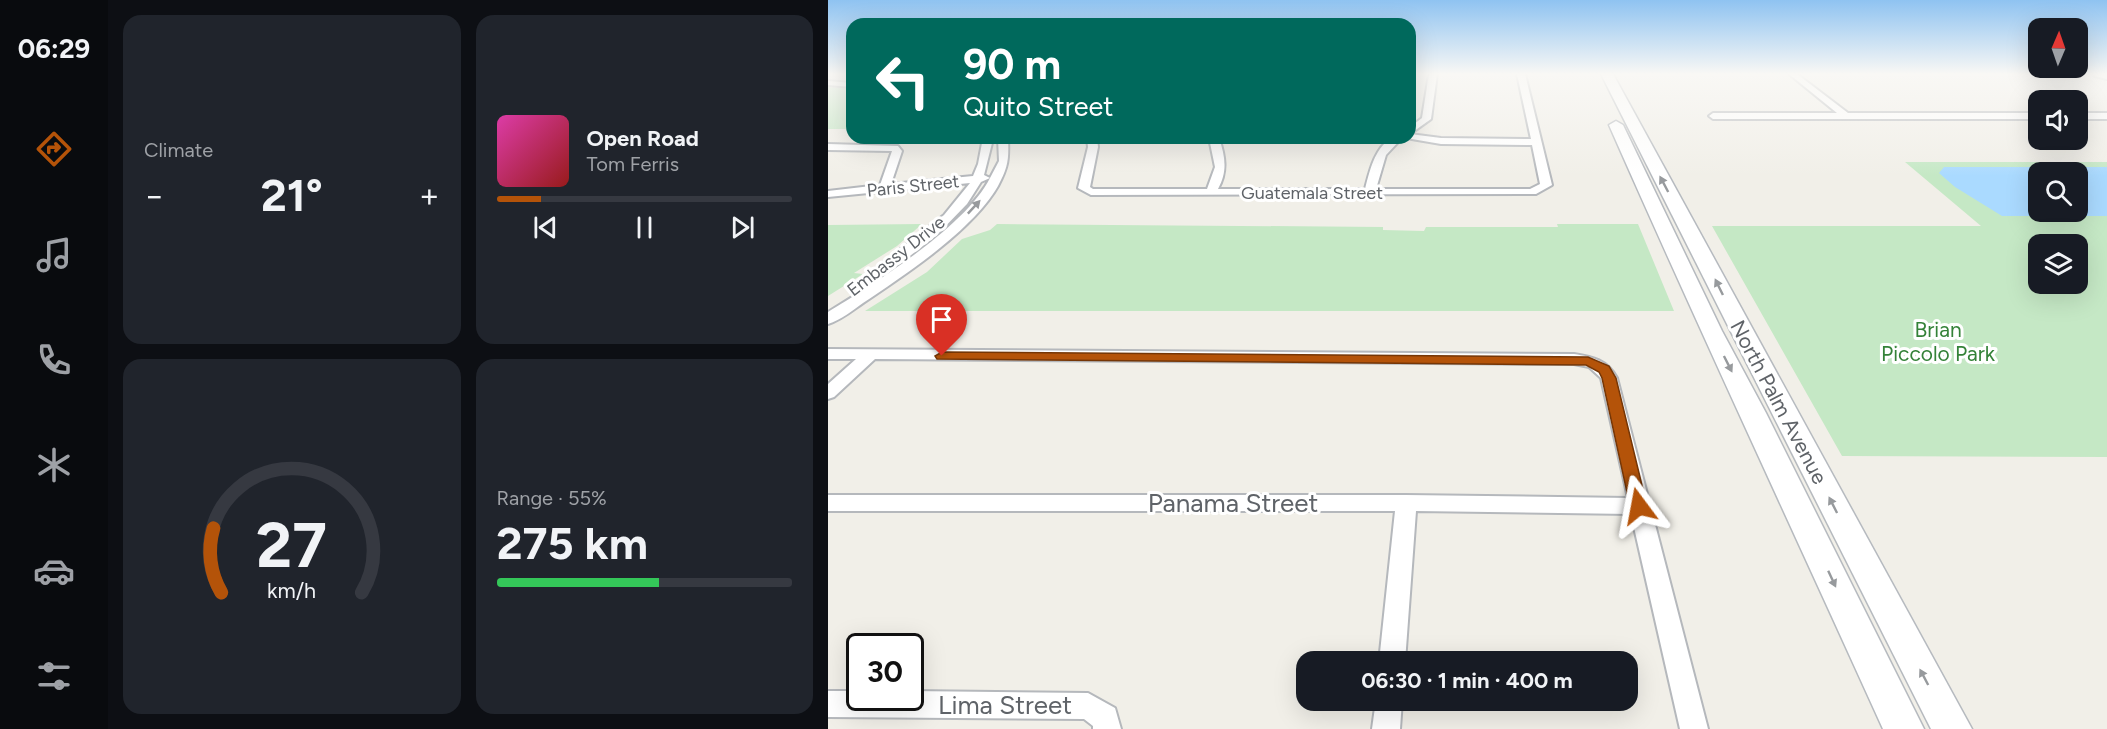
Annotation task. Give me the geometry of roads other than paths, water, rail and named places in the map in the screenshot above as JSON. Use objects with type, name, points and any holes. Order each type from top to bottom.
[{"type":"main road","name":"North Palm Avenue","points":[[1608,108],[1952,729]]},
{"type":"main road","name":"North Palm Avenue","points":[[1622,108],[1680,235],[1711,331],[1753,413],[1904,729]]},
{"type":"street","points":[[1416,126],[1426,119],[1428,108]]},
{"type":"street","points":[[1416,138],[1442,141],[1538,142],[1530,108]]},
{"type":"street","points":[[1836,108],[1846,116]]},
{"type":"street","points":[[1713,116],[2028,116]]},
{"type":"street","points":[[2088,116],[2107,116]]},
{"type":"street","name":"Guatemala Street","points":[[1093,144],[1084,188],[1086,190],[1097,193],[1210,193],[1537,191],[1546,185],[1538,142]]},
{"type":"street","name":"Embassy Drive","points":[[828,308],[934,230],[965,199],[978,179],[987,155],[987,144]]},
{"type":"street","name":"Embassy Drive","points":[[828,319],[914,261],[955,227],[998,177],[1007,156],[1004,144]]},
{"type":"street","points":[[1210,193],[1219,181],[1220,169],[1215,144]]},
{"type":"street","points":[[1370,192],[1380,152],[1387,144]]},
{"type":"street","points":[[828,147],[894,148],[897,151],[896,157],[884,189]]},
{"type":"street","name":"Paris Street","points":[[828,194],[998,177]]},
{"type":"street","points":[[828,354],[1574,359],[1598,365],[1605,369],[1609,378],[1694,729]]},
{"type":"street","points":[[828,393],[870,355]]},
{"type":"street","name":"Panama Street","points":[[828,503],[1406,503],[1639,506]]},
{"type":"street","points":[[1393,651],[1406,503]]},
{"type":"street","name":"Lima Street","points":[[828,704],[1088,706],[1106,723]]},
{"type":"street","points":[[1386,729],[1388,711]]},
{"type":"water","points":[[1944,167],[2028,167],[2028,216],[2002,216],[1955,187],[1939,173]]},
{"type":"water","points":[[2088,167],[2107,167],[2107,216],[2088,216]]},
{"type":"park label","name":"Brian Piccolo Park","points":[[1938,341]]}]
